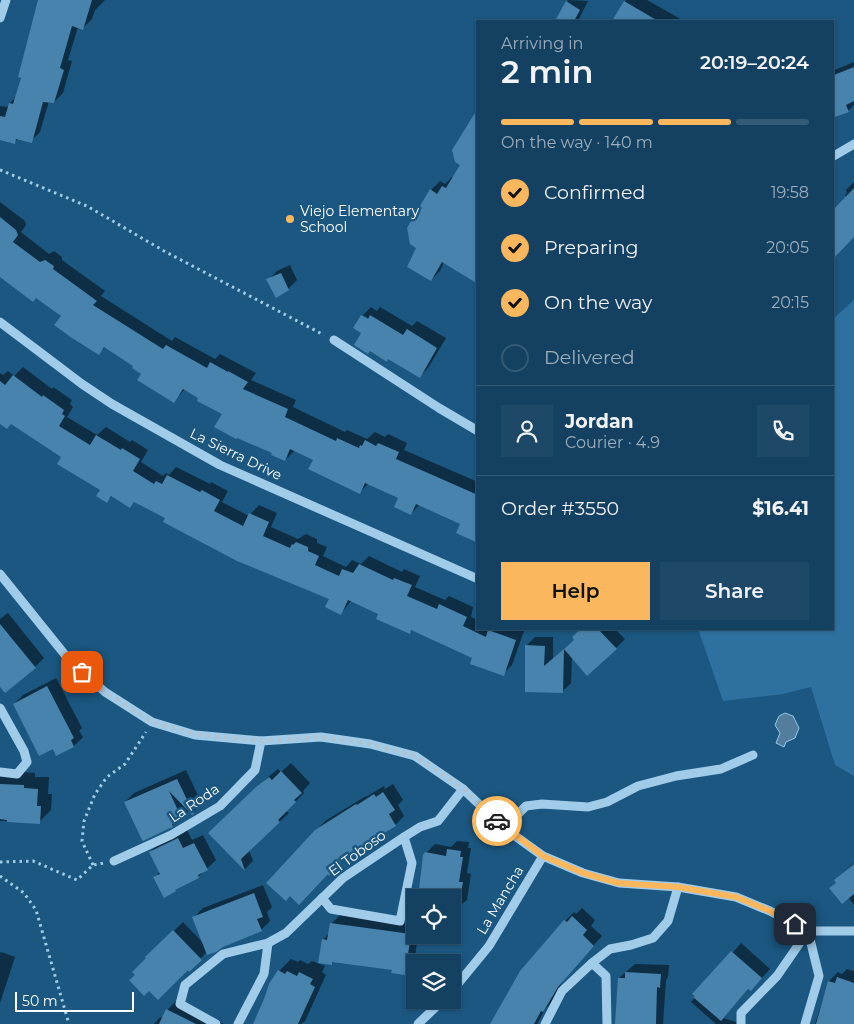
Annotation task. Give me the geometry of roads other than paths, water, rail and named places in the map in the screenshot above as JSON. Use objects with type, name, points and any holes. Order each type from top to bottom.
[{"type":"street","points":[[0,18],[6,0]]},
{"type":"street","points":[[834,156],[854,144]]},
{"type":"street","name":"La Sierra Drive","points":[[0,322],[82,384],[112,404],[220,465],[476,578]]},
{"type":"street","points":[[334,340],[439,408],[476,429]]},
{"type":"street","points":[[2,579],[70,662],[105,692],[152,722],[195,734],[261,741],[321,737],[370,744],[415,756],[464,789],[504,828],[543,856],[583,873],[618,883],[678,887],[736,897],[770,911],[808,931],[854,930]]},
{"type":"street","points":[[0,708],[24,751],[27,762],[17,774],[0,772]]},
{"type":"street","name":"La Roda","points":[[114,861],[171,835],[220,806],[255,770],[261,741]]},
{"type":"street","points":[[504,828],[526,806],[542,804],[588,807],[607,802],[638,786],[676,776],[720,769],[753,755]]},
{"type":"street","name":"El Toboso","points":[[216,1024],[180,1004],[185,985],[223,954],[268,943],[286,933],[343,878],[420,827],[438,820],[464,789]]},
{"type":"street","points":[[322,898],[331,909],[400,921],[412,864],[404,837]]},
{"type":"street","name":"La Mancha","points":[[461,980],[489,946],[543,856]]},
{"type":"street","points":[[545,1024],[562,991],[592,962],[610,949],[653,938],[668,921],[678,887]]},
{"type":"street","points":[[741,1024],[741,1013],[777,976],[808,931]]},
{"type":"street","points":[[805,1024],[819,976],[808,931]]},
{"type":"street","points":[[238,1024],[264,974],[268,943]]},
{"type":"street","points":[[592,962],[606,976],[607,1024]]},
{"type":"street","points":[[418,1024],[434,1009]]},
{"type":"place","name":"Viejo Elementary School","points":[[290,219]]}]
